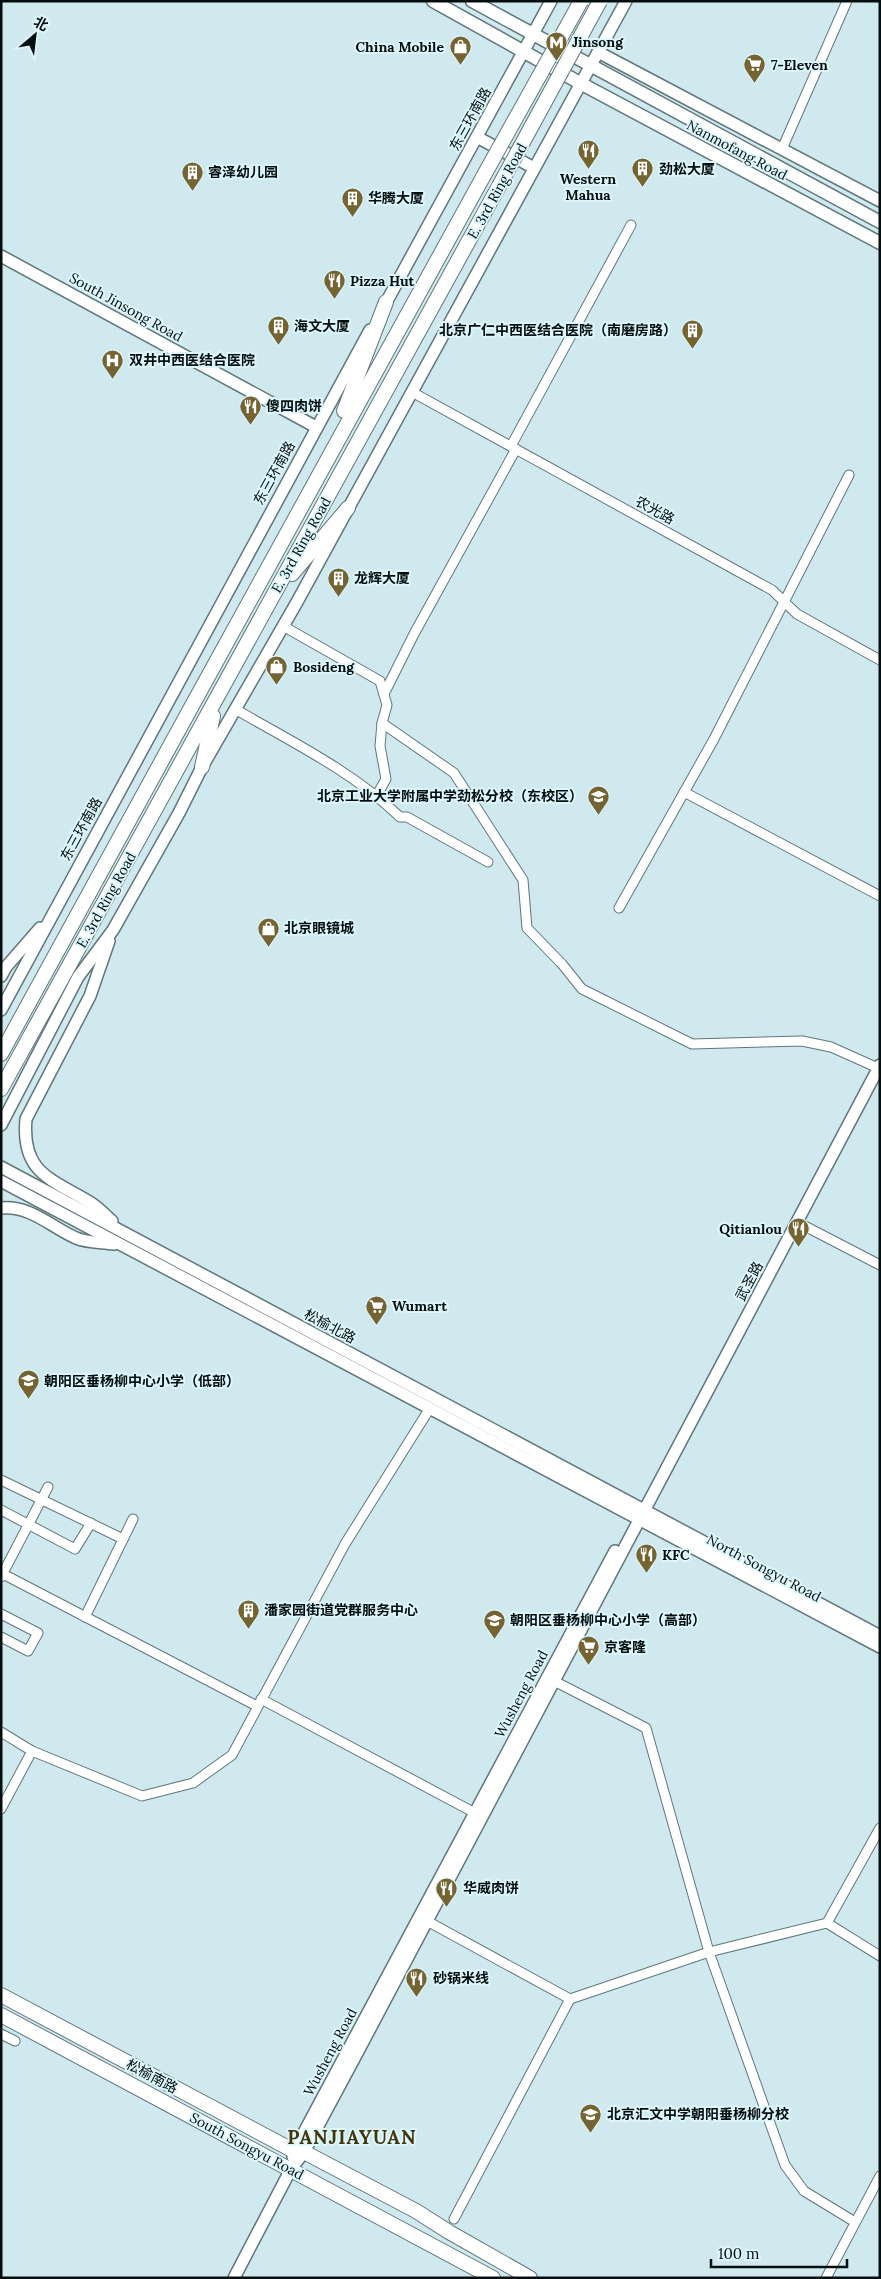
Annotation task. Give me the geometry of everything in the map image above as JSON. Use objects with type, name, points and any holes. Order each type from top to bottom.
[{"type":"main road","name":"Nanmofang Road","points":[[433,1],[580,83],[880,243]]},
{"type":"main road","name":"Nanmofang Road","points":[[472,1],[880,222]]},
{"type":"main road","name":"E. 3rd Ring Road","points":[[1,1054],[236,627],[327,457],[581,1]]},
{"type":"main road","name":"E. 3rd Ring Road","points":[[1,1089],[600,1]]},
{"type":"main road","points":[[327,457],[386,302]]},
{"type":"main road","points":[[272,597],[348,508]]},
{"type":"main road","points":[[202,766],[217,699]]},
{"type":"main road","name":"松榆南路","points":[[1,1996],[299,2152]]},
{"type":"main road","name":"South Songyu Road","points":[[1,2015],[493,2278]]},
{"type":"main road","name":"South Songyu Road","points":[[299,2152],[416,2211],[530,2278]]},
{"type":"street","name":"东三环南路","points":[[54,911],[316,427],[551,1]]},
{"type":"street","points":[[1,1125],[78,977],[113,930],[179,813],[202,766],[283,626],[626,1]]},
{"type":"street","points":[[782,149],[847,1]]},
{"type":"street","points":[[598,52],[880,201]]},
{"type":"street","points":[[477,137],[534,168]]},
{"type":"street","points":[[384,694],[631,225]]},
{"type":"street","name":"South Jinsong Road","points":[[1,256],[316,427]]},
{"type":"street","name":"农光路","points":[[412,392],[772,590],[797,614],[880,660]]},
{"type":"street","points":[[619,908],[714,739],[849,475]]},
{"type":"street","points":[[283,626],[380,681],[387,705],[382,724],[380,746],[386,779],[377,795]]},
{"type":"street","points":[[235,709],[348,773],[365,788],[377,795],[400,817],[407,818],[488,862]]},
{"type":"street","points":[[382,724],[454,772],[523,880],[528,928],[562,964],[582,989],[692,1044],[802,1041],[831,1047],[878,1073]]},
{"type":"street","points":[[684,792],[880,896]]},
{"type":"street","points":[[1,976],[54,911]]},
{"type":"street","points":[[1,1010],[54,911]]},
{"type":"street","points":[[113,930],[90,996],[26,1119],[24,1137],[31,1160],[49,1179],[94,1204],[126,1234]]},
{"type":"street","name":"武圣路","points":[[639,1515],[878,1073]]},
{"type":"street","name":"松榆北路","points":[[1,1167],[639,1515]]},
{"type":"street","name":"松榆北路","points":[[1,1181],[430,1408],[639,1515]]},
{"type":"street","points":[[1,1208],[11,1207],[29,1212],[78,1239],[121,1244]]},
{"type":"street","points":[[797,1222],[880,1265]]},
{"type":"street","points":[[1,1732],[32,1751],[142,1796],[193,1783],[232,1755],[344,1544],[430,1408]]},
{"type":"street","points":[[1,1480],[123,1539]]},
{"type":"street","points":[[48,1487],[2,1574],[475,1812]]},
{"type":"street","points":[[1,1510],[75,1549],[91,1524]]},
{"type":"street","name":"North Songyu Road","points":[[639,1515],[880,1636]]},
{"type":"street","name":"North Songyu Road","points":[[639,1515],[880,1647]]},
{"type":"street","name":"Wusheng Road","points":[[299,2152],[428,1921],[639,1515]]},
{"type":"street","name":"Wusheng Road","points":[[299,2152],[475,1812],[639,1515]]},
{"type":"street","points":[[85,1617],[132,1519]]},
{"type":"street","points":[[1,1614],[38,1633],[28,1651],[1,1637]]},
{"type":"street","points":[[554,1681],[646,1728],[709,1952],[785,2165],[804,2191],[855,2222]]},
{"type":"street","points":[[1,1809],[32,1751]]},
{"type":"street","points":[[827,1923],[880,1828]]},
{"type":"street","points":[[428,1921],[570,1998]]},
{"type":"street","points":[[454,2219],[570,1998],[709,1952],[827,1923],[880,1956]]},
{"type":"street","points":[[1,2034],[15,2041]]},
{"type":"street","points":[[234,2278],[299,2152]]},
{"type":"street","points":[[826,2278],[880,2176]]},
{"type":"place","name":"Jinsong","points":[[556,61]]},
{"type":"place","name":"China Mobile","points":[[460,66]]},
{"type":"place","name":"7-Eleven","points":[[755,84]]},
{"type":"place","name":"Western Mahua","points":[[588,170]]},
{"type":"place","name":"劲松大厦","points":[[643,188]]},
{"type":"place","name":"睿泽幼儿园","points":[[192,191]]},
{"type":"place","name":"华腾大厦","points":[[352,217]]},
{"type":"place","name":"Pizza Hut","points":[[334,300]]},
{"type":"place","name":"海文大厦","points":[[278,345]]},
{"type":"place","name":"北京广仁中西医结合医院（南磨房路）","points":[[693,349]]},
{"type":"place","name":"双井中西医结合医院","points":[[113,379]]},
{"type":"place","name":"傻四肉饼","points":[[250,425]]},
{"type":"place","name":"龙辉大厦","points":[[338,597]]},
{"type":"place","name":"Bosideng","points":[[277,686]]},
{"type":"place","name":"北京工业大学附属中学劲松分校（东校区）","points":[[599,815]]},
{"type":"place","name":"北京眼镜城","points":[[268,947]]},
{"type":"place","name":"Qitianlou","points":[[798,1248]]},
{"type":"place","name":"Wumart","points":[[376,1325]]},
{"type":"place","name":"朝阳区垂杨柳中心小学（低部）","points":[[28,1400]]},
{"type":"place","name":"KFC","points":[[646,1574]]},
{"type":"place","name":"潘家园街道党群服务中心","points":[[248,1629]]},
{"type":"place","name":"朝阳区垂杨柳中心小学（高部）","points":[[494,1639]]},
{"type":"place","name":"京客隆","points":[[588,1666]]},
{"type":"place","name":"华威肉饼","points":[[447,1907]]},
{"type":"place","name":"砂锅米线","points":[[417,1997]]},
{"type":"place","name":"北京汇文中学朝阳垂杨柳分校","points":[[591,2133]]},
{"type":"district","name":"PANJIAYUAN","points":[[352,2137]]}]
